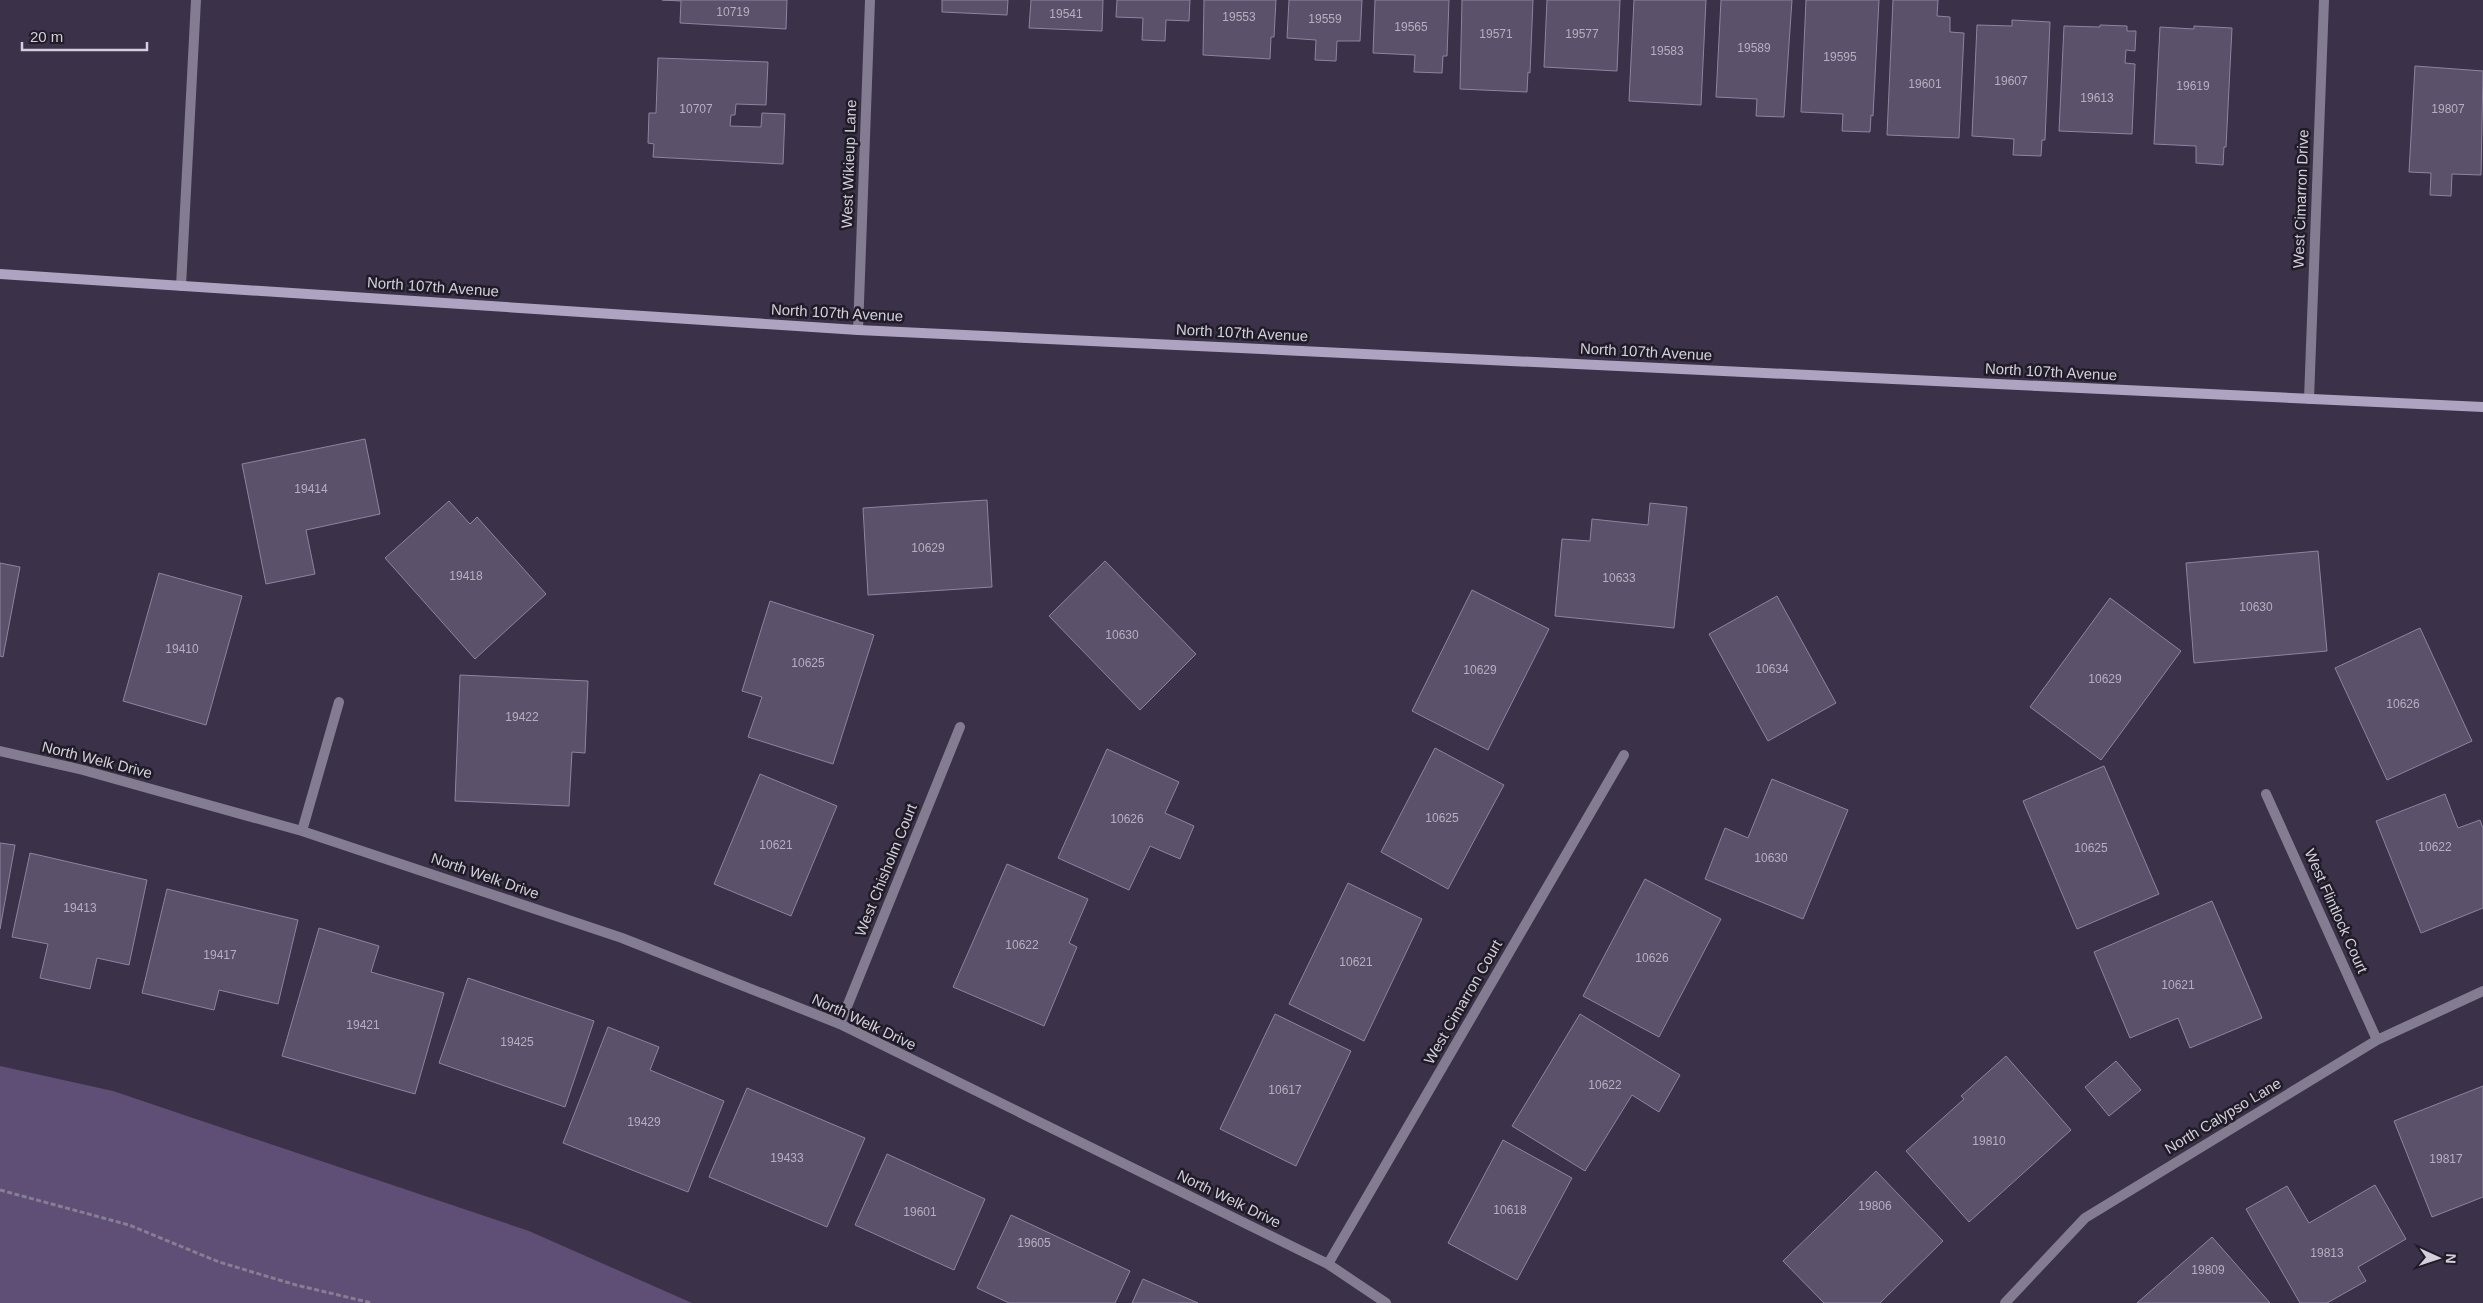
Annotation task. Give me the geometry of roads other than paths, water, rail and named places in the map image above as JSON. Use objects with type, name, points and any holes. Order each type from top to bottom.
[{"type":"main road","name":"North 107th Avenue","points":[[0,274],[858,330],[2483,407]]},
{"type":"street","points":[[180,286],[196,0]]},
{"type":"street","name":"West Wikieup Lane","points":[[858,330],[870,0]]},
{"type":"street","name":"West Cimarron Drive","points":[[2309,399],[2324,0]]},
{"type":"street","points":[[302,831],[339,702]]},
{"type":"street","name":"West Chisholm Court","points":[[840,1024],[960,727]]},
{"type":"street","name":"North Welk Drive","points":[[0,751],[83,770],[302,831],[622,938],[840,1024],[1328,1264],[1386,1303]]},
{"type":"street","name":"West Cimarron Court","points":[[1328,1264],[1624,755]]},
{"type":"street","name":"West Flintlock Court","points":[[2266,794],[2378,1040]]},
{"type":"street","name":"North Calypso Lane","points":[[2005,1303],[2085,1218],[2378,1040],[2483,991]]}]
